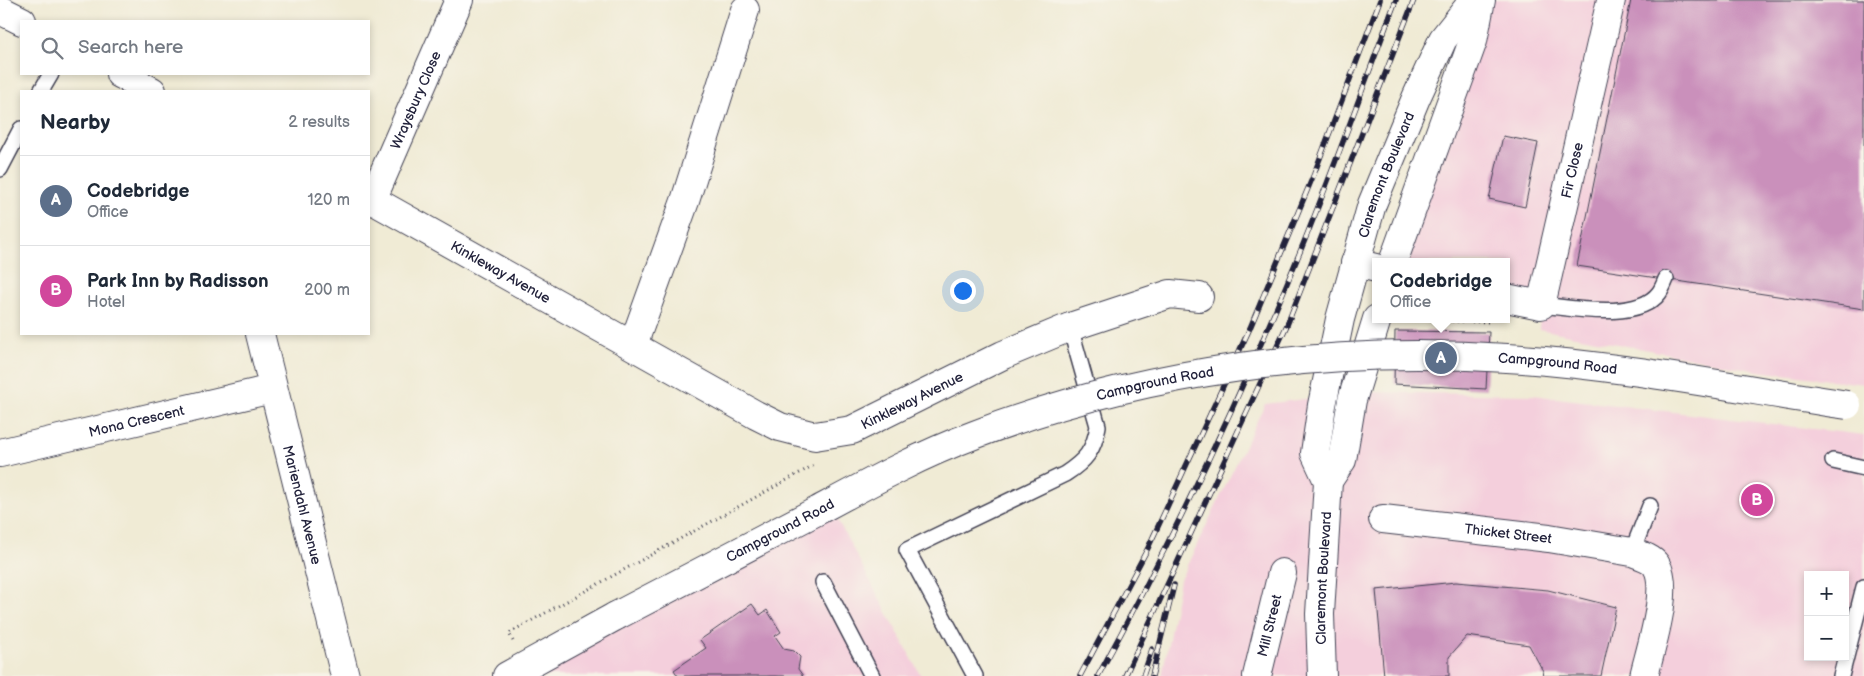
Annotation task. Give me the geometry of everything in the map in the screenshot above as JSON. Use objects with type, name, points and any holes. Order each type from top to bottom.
[{"type":"street","name":"Wraysbury Close","points":[[370,199],[459,0]]},
{"type":"street","name":"Claremont Boulevard","points":[[1322,676],[1320,614],[1328,481],[1315,453],[1324,396],[1365,266],[1372,204],[1443,39],[1474,0]]},
{"type":"street","points":[[1394,258],[1474,41],[1480,0]]},
{"type":"street","name":"Fir Close","points":[[1541,305],[1611,0]]},
{"type":"street","points":[[633,344],[685,201],[746,5]]},
{"type":"street","points":[[0,10],[20,20]]},
{"type":"street","points":[[122,75],[150,90]]},
{"type":"street","name":"Kinkleway Avenue","points":[[370,199],[633,344],[756,415],[780,426],[815,436],[852,430],[1003,355],[1070,327],[1170,294],[1200,297]]},
{"type":"street","points":[[1510,309],[1541,305]]},
{"type":"street","points":[[1328,481],[1342,460],[1352,400],[1376,323]]},
{"type":"street","name":"Mariendahl Avenue","points":[[260,335],[345,676]]},
{"type":"street","name":"Campground Road","points":[[507,676],[881,475],[974,435],[1092,396],[1176,378],[1255,364],[1335,357],[1414,354],[1508,358],[1612,370],[1856,407]]},
{"type":"street","name":"Mona Crescent","points":[[0,453],[272,388]]},
{"type":"street","name":"Thicket Street","points":[[1383,519],[1548,538],[1632,552],[1656,564],[1661,580],[1661,599],[1644,676]]},
{"type":"street","name":"Mill Street","points":[[1257,676],[1282,573]]},
{"type":"lane","points":[[43,90],[50,75]]},
{"type":"lane","points":[[0,169],[20,131]]},
{"type":"lane","points":[[1541,305],[1613,311],[1632,308],[1647,303],[1659,293],[1666,279]]},
{"type":"lane","points":[[975,676],[906,550],[1064,474],[1083,462],[1096,441],[1098,426],[1070,327]]},
{"type":"lane","points":[[1833,461],[1864,468]]},
{"type":"lane","points":[[1632,552],[1650,506]]},
{"type":"lane","points":[[822,582],[872,676]]},
{"type":"lane","points":[[1841,676],[1864,587]]},
{"type":"path","points":[[514,644],[509,633],[820,462]]},
{"type":"shaded area","points":[[1481,0],[1864,0],[1864,384],[1758,371],[1539,329],[1541,305],[1510,299],[1510,258],[1394,258]]},
{"type":"shaded area","points":[[1360,392],[1532,395],[1864,435],[1864,676],[1162,676],[1180,580],[1265,404]]},
{"type":"shaded area","points":[[829,504],[921,676],[507,676]]},
{"type":"building","points":[[1631,0],[1864,0],[1864,309],[1577,266]]},
{"type":"building","points":[[1503,136],[1538,143],[1525,207],[1489,199]]},
{"type":"building","points":[[1395,331],[1489,332],[1486,389],[1394,384]]},
{"type":"building","points":[[1456,582],[1548,590],[1616,607],[1601,676],[1542,676],[1543,671],[1529,645],[1467,636],[1449,657],[1449,676],[1384,676],[1376,590]]},
{"type":"building","points":[[752,604],[760,615],[767,610],[781,632],[775,636],[784,649],[794,651],[800,657],[798,669],[803,676],[678,676],[674,670],[706,648],[700,640]]},
{"type":"railway","points":[[1080,676],[1148,548],[1250,328],[1314,174],[1380,0]]},
{"type":"railway","points":[[1098,676],[1154,571],[1256,356],[1338,155],[1396,0]]},
{"type":"railway","points":[[1125,676],[1287,325],[1414,0]]},
{"type":"railway","points":[[1152,676],[1174,585]]},
{"type":"railway","points":[[1143,676],[1152,649]]},
{"type":"place","name":"Codebridge","points":[[1441,358]]},
{"type":"place","name":"Park Inn by Radisson","points":[[1757,500]]}]
